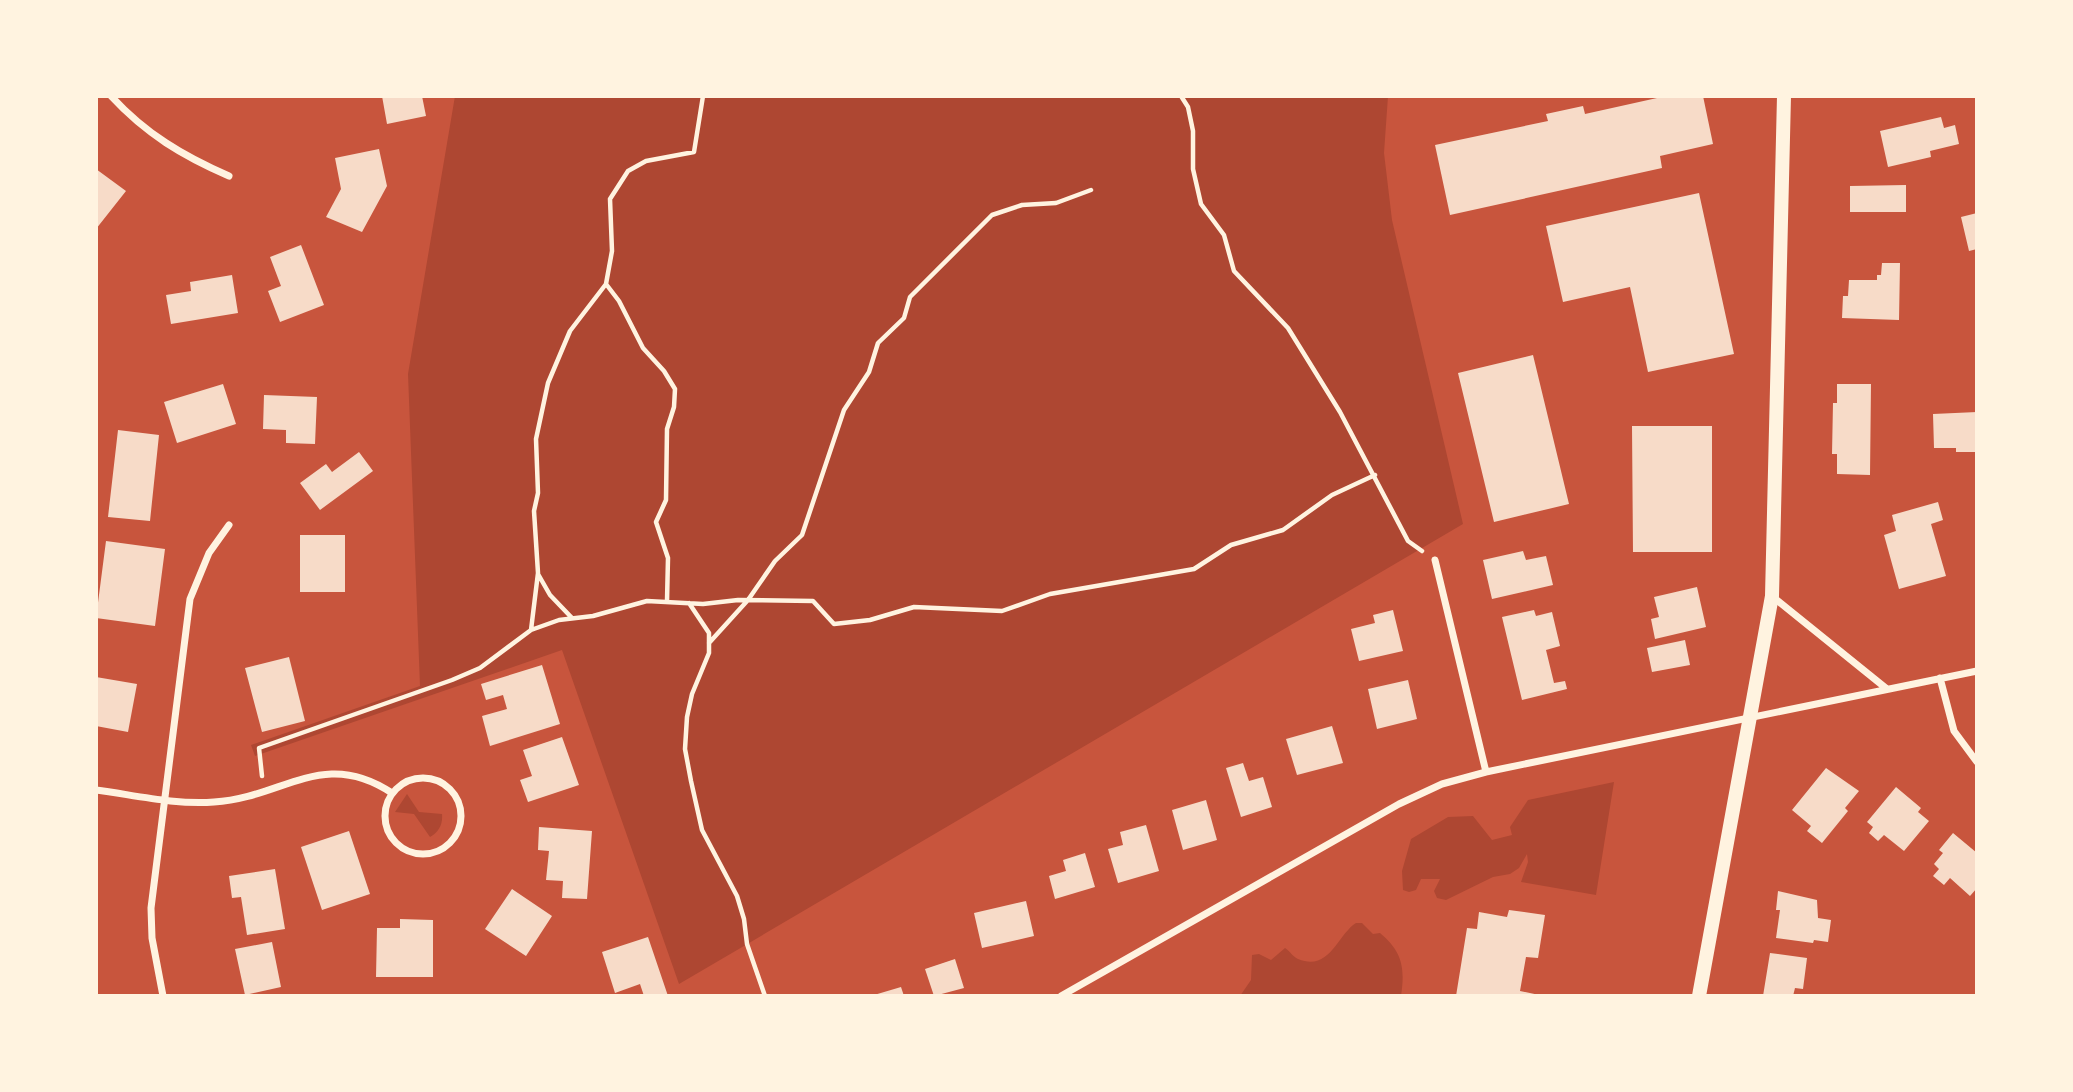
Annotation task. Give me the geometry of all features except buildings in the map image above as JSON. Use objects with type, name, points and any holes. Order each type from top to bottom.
[{"type":"main road","points":[[1699,996],[1772,596],[1784,96]]},
{"type":"street","points":[[111,96],[137,123],[164,144],[229,176]]},
{"type":"street","points":[[163,996],[150,923],[190,599],[209,553],[229,525]]},
{"type":"street","points":[[1435,560],[1486,772]]},
{"type":"street","points":[[1772,596],[1887,689]]},
{"type":"street","points":[[1061,996],[1399,804],[1442,784],[1486,772],[1977,671]]},
{"type":"street","points":[[1940,678],[1954,731],[1964,749],[1977,762]]},
{"type":"street","points":[[96,790],[212,803],[264,791],[325,772],[367,778],[392,793]]},
{"type":"street","points":[[413,779],[438,781],[457,798],[461,823],[457,835],[438,852],[426,855],[402,848],[392,840],[384,816],[392,793],[413,779]]},
{"type":"path","points":[[531,630],[538,573],[534,511],[538,494],[536,439],[548,383],[570,331],[606,284],[611,251],[610,199],[614,190],[628,171],[646,161],[694,152],[703,96]]},
{"type":"path","points":[[1181,96],[1188,107],[1194,131],[1193,169],[1201,204],[1224,235],[1234,271],[1287,328],[1375,475],[1408,541],[1435,560]]},
{"type":"path","points":[[709,643],[748,600],[775,561],[802,535],[844,410],[869,372],[878,343],[904,318],[910,297],[992,215],[1022,205],[1056,203],[1091,190]]},
{"type":"path","points":[[606,284],[620,301],[643,348],[664,371],[675,389],[674,407],[667,429],[666,500],[656,522],[668,558],[667,601]]},
{"type":"path","points":[[264,791],[259,748],[452,680],[480,668],[531,630],[572,618],[647,601],[813,601],[834,624],[870,620],[914,607],[1002,611],[1050,594],[1194,569],[1231,545],[1283,530],[1332,495],[1375,475]]},
{"type":"path","points":[[538,573],[550,595],[572,618]]},
{"type":"path","points":[[688,603],[701,618],[709,634],[709,653],[692,694],[685,749],[702,830],[737,896],[744,919],[747,944],[765,996]]},
{"type":"shaded area","points":[[455,96],[1388,96],[1384,153],[1392,220],[1463,524],[679,984],[562,650],[255,756],[251,745],[420,686],[408,374]]},
{"type":"shaded area","points":[[1614,782],[1596,895],[1521,882],[1528,862],[1527,854],[1519,868],[1510,874],[1493,877],[1446,900],[1437,898],[1434,891],[1440,879],[1421,879],[1416,890],[1403,890],[1402,871],[1411,839],[1448,817],[1473,816],[1492,840],[1512,835],[1510,827],[1528,800]]},
{"type":"shaded area","points":[[407,794],[419,812],[442,814],[440,827],[430,837],[414,814],[395,812]]},
{"type":"shaded area","points":[[1356,923],[1362,923],[1373,934],[1380,933],[1394,947],[1401,961],[1401,996],[1240,996],[1251,980],[1252,955],[1259,954],[1271,960],[1285,948],[1298,959],[1318,961],[1332,950]]}]
